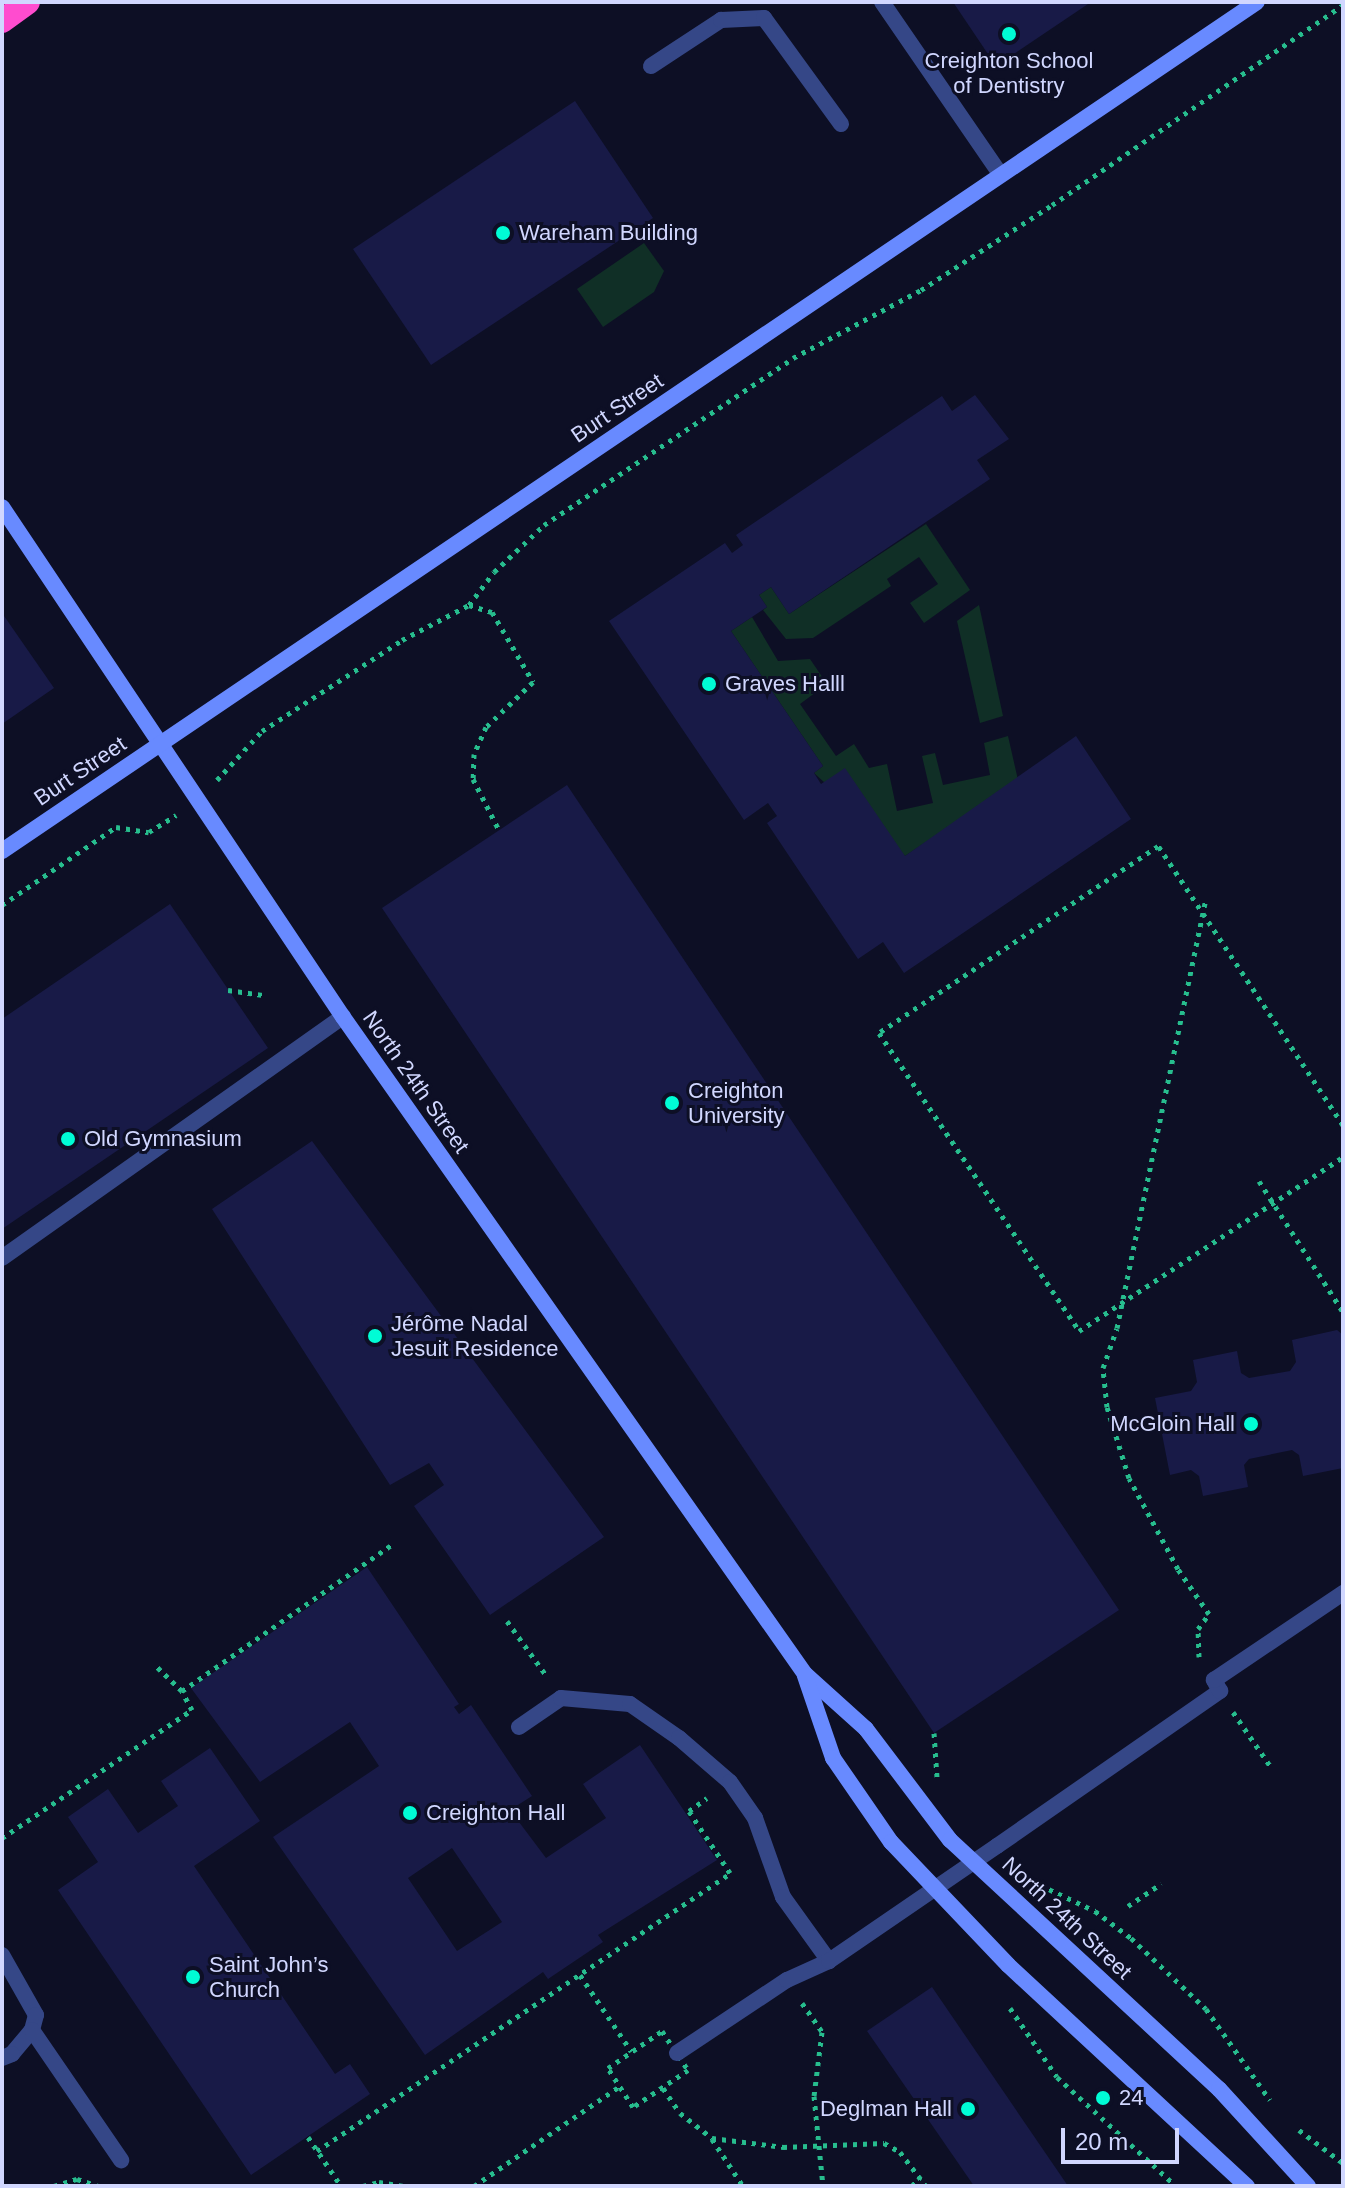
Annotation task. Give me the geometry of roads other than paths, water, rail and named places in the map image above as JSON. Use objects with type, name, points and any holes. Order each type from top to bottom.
[{"type":"highway","points":[[2,21],[28,2]]},
{"type":"main road","name":"Burt Street","points":[[2,851],[1257,2]]},
{"type":"main road","name":"North 24th Street","points":[[2,507],[343,1017],[805,1674],[866,1729],[930,1818],[1219,2089],[1308,2186]]},
{"type":"main road","name":"North 24th Street","points":[[805,1674],[833,1758],[891,1842],[1008,1965],[1247,2186]]},
{"type":"street","points":[[882,2],[1000,174]]},
{"type":"street","points":[[651,66],[721,20],[764,18],[841,124]]},
{"type":"street","points":[[2,1258],[343,1017]]},
{"type":"street","points":[[677,2053],[787,1980],[829,1961],[975,1862],[1343,1593]]},
{"type":"street","points":[[519,1727],[561,1698],[630,1704],[730,1782],[755,1818],[783,1897],[829,1961]]},
{"type":"street","points":[[2,1955],[31,1999],[36,2015],[32,2030],[12,2054],[2,2058]]},
{"type":"street","points":[[32,2030],[121,2160]]},
{"type":"place","name":"Creighton School of Dentistry","points":[[1009,34]]},
{"type":"place","name":"Wareham Building","points":[[503,233]]},
{"type":"place","name":"Graves Halll","points":[[709,684]]},
{"type":"place","name":"Creighton University","points":[[672,1103]]},
{"type":"place","name":"Old Gymnasium","points":[[68,1139]]},
{"type":"place","name":"Jérôme Nadal Jesuit Residence","points":[[375,1336]]},
{"type":"place","name":"McGloin Hall","points":[[1251,1424]]},
{"type":"place","name":"Creighton Hall","points":[[410,1813]]},
{"type":"place","name":"Saint John’s Church","points":[[193,1977]]},
{"type":"place","name":"24","points":[[1103,2098]]},
{"type":"place","name":"Deglman Hall","points":[[968,2109]]}]
